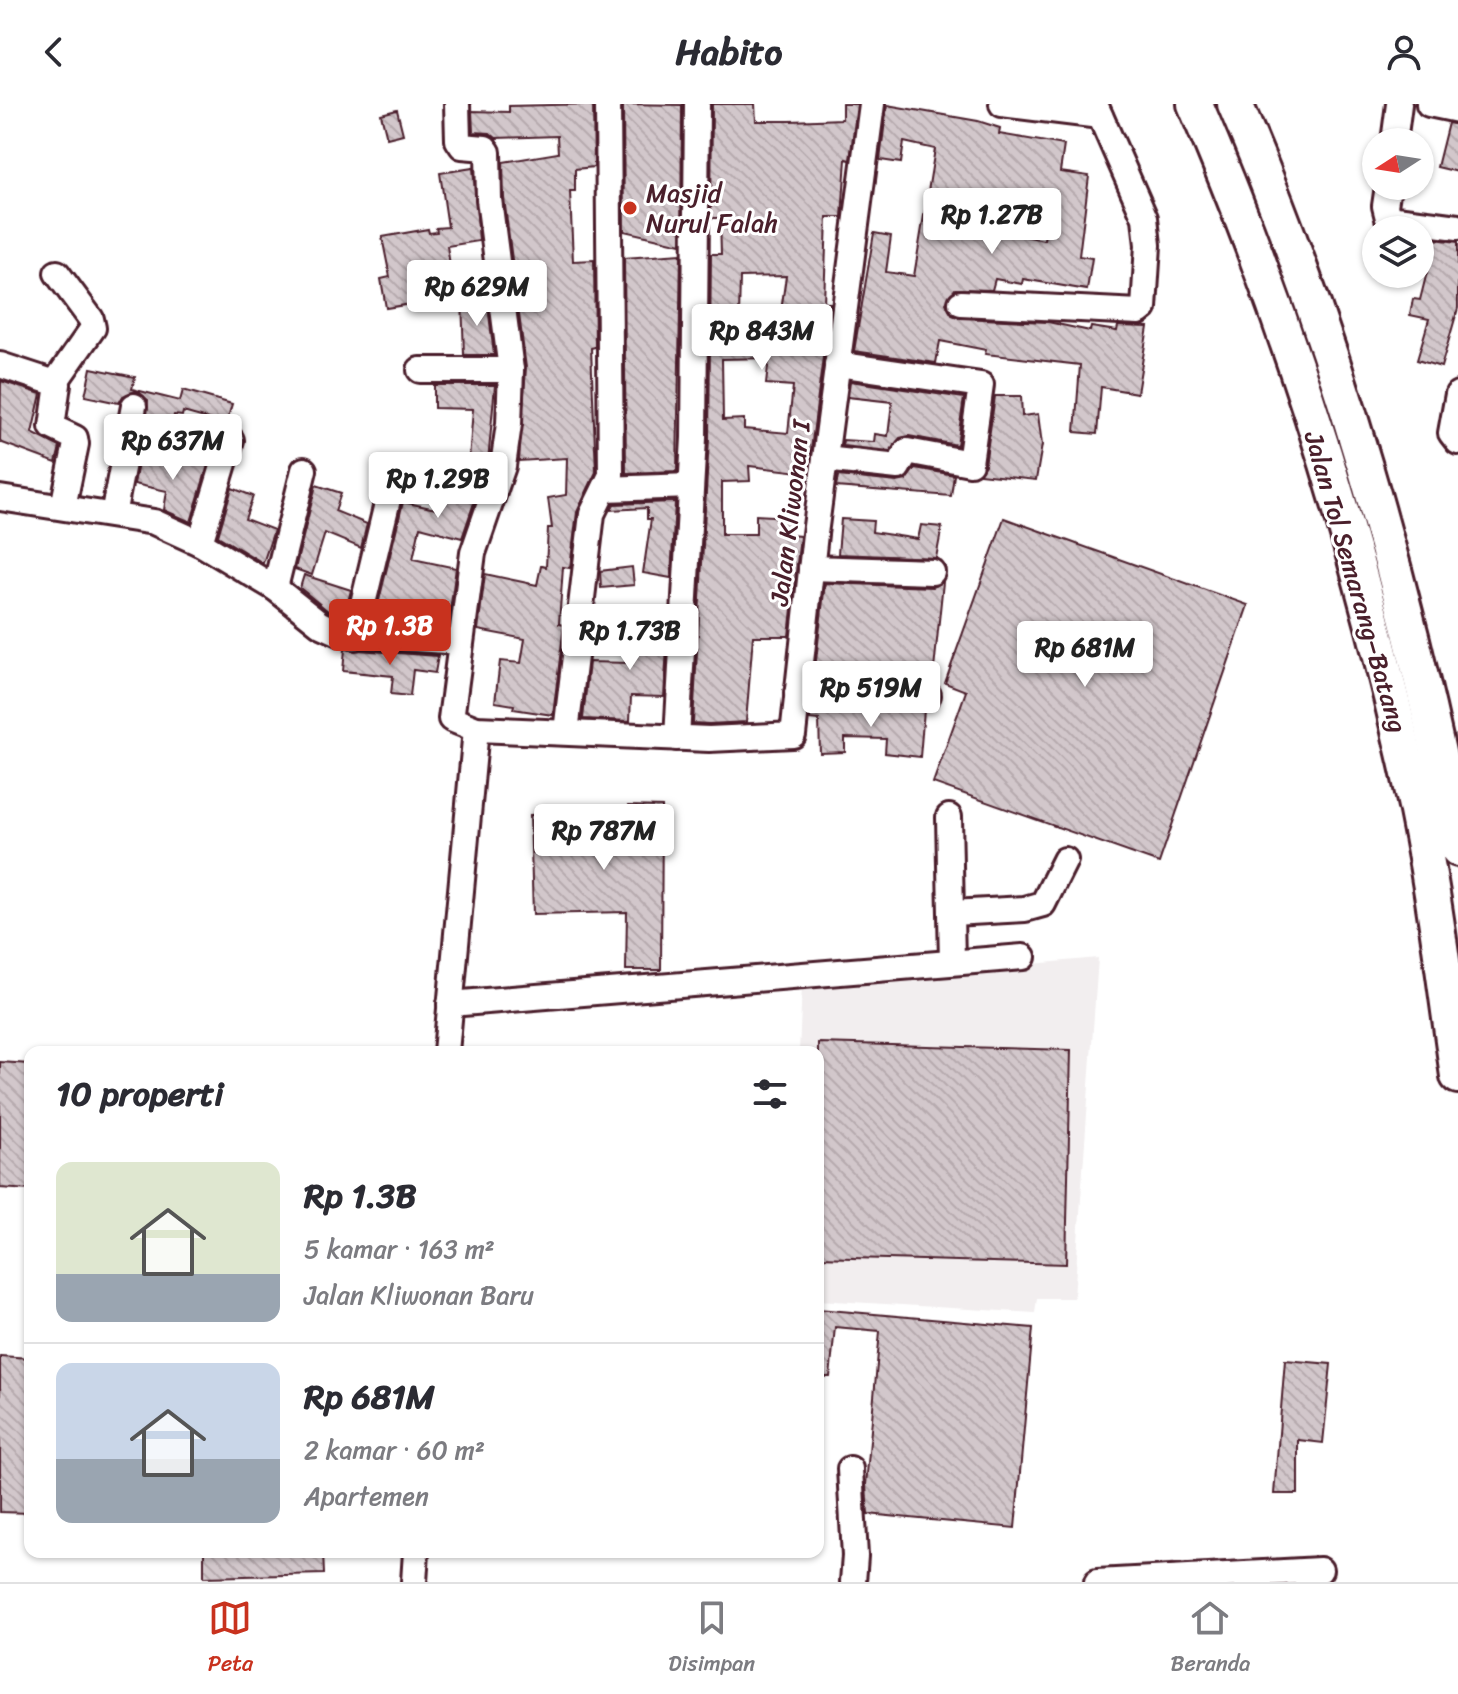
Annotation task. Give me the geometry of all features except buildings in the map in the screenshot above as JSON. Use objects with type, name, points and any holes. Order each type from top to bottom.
[{"type":"highway","name":"Jalan Tol Semarang–Batang","points":[[1195,104],[1271,299],[1319,444],[1366,604],[1412,785],[1436,918],[1458,1076]]},
{"type":"highway","name":"Jalan Tol Semarang–Batang","points":[[1235,104],[1354,432],[1401,599],[1458,849]]},
{"type":"street","points":[[457,104],[458,140],[462,146],[485,148],[488,152],[489,199],[511,370],[509,424],[503,466],[473,553],[451,711],[453,721],[476,729],[677,738],[691,486],[697,104]]},
{"type":"street","points":[[566,732],[592,514],[611,475],[608,104]]},
{"type":"street","name":"Jalan Kliwonan I","points":[[677,738],[792,738],[811,568],[872,104]]},
{"type":"street","points":[[1396,128],[1399,104]]},
{"type":"street","points":[[1429,104],[1458,110]]},
{"type":"street","points":[[961,303],[1139,312],[1144,308],[1148,245],[1145,218],[1103,108],[1015,105]]},
{"type":"street","points":[[1386,200],[1388,218],[1458,227]]},
{"type":"street","points":[[56,381],[93,328],[91,319],[57,273]]},
{"type":"street","points":[[825,459],[898,467],[907,451],[970,463],[981,385],[837,364]]},
{"type":"street","points":[[0,365],[56,381]]},
{"type":"street","points":[[420,370],[511,370]]},
{"type":"street","points":[[56,381],[58,388],[52,427],[75,438],[76,444],[63,507]]},
{"type":"street","points":[[1458,394],[1451,433],[1458,442]]},
{"type":"street","points":[[113,515],[134,406]]},
{"type":"street","points":[[200,543],[231,440]]},
{"type":"street","points":[[275,588],[304,470]]},
{"type":"street","points":[[605,489],[691,486]]},
{"type":"street","points":[[355,637],[390,491]]},
{"type":"street","points":[[0,498],[154,522],[200,543],[275,588],[320,624],[355,637],[460,642]]},
{"type":"street","points":[[811,568],[932,572]]},
{"type":"street","points":[[797,693],[928,695]]},
{"type":"street","points":[[446,1046],[476,729]]},
{"type":"street","points":[[949,817],[952,962]]},
{"type":"street","points":[[952,913],[1025,909],[1043,904],[1065,860]]},
{"type":"street","points":[[450,1004],[1023,957]]},
{"type":"street","points":[[850,1469],[855,1556],[853,1582]]},
{"type":"street","points":[[414,1582],[416,1558]]},
{"type":"street","points":[[1097,1582],[1320,1570]]},
{"type":"shaded area","points":[[1098,958],[1074,1298],[1037,1298],[1035,1313],[824,1300],[824,1046],[799,1046],[802,985]]},
{"type":"place","name":"Masjid Nurul Falah","points":[[630,208]]}]
